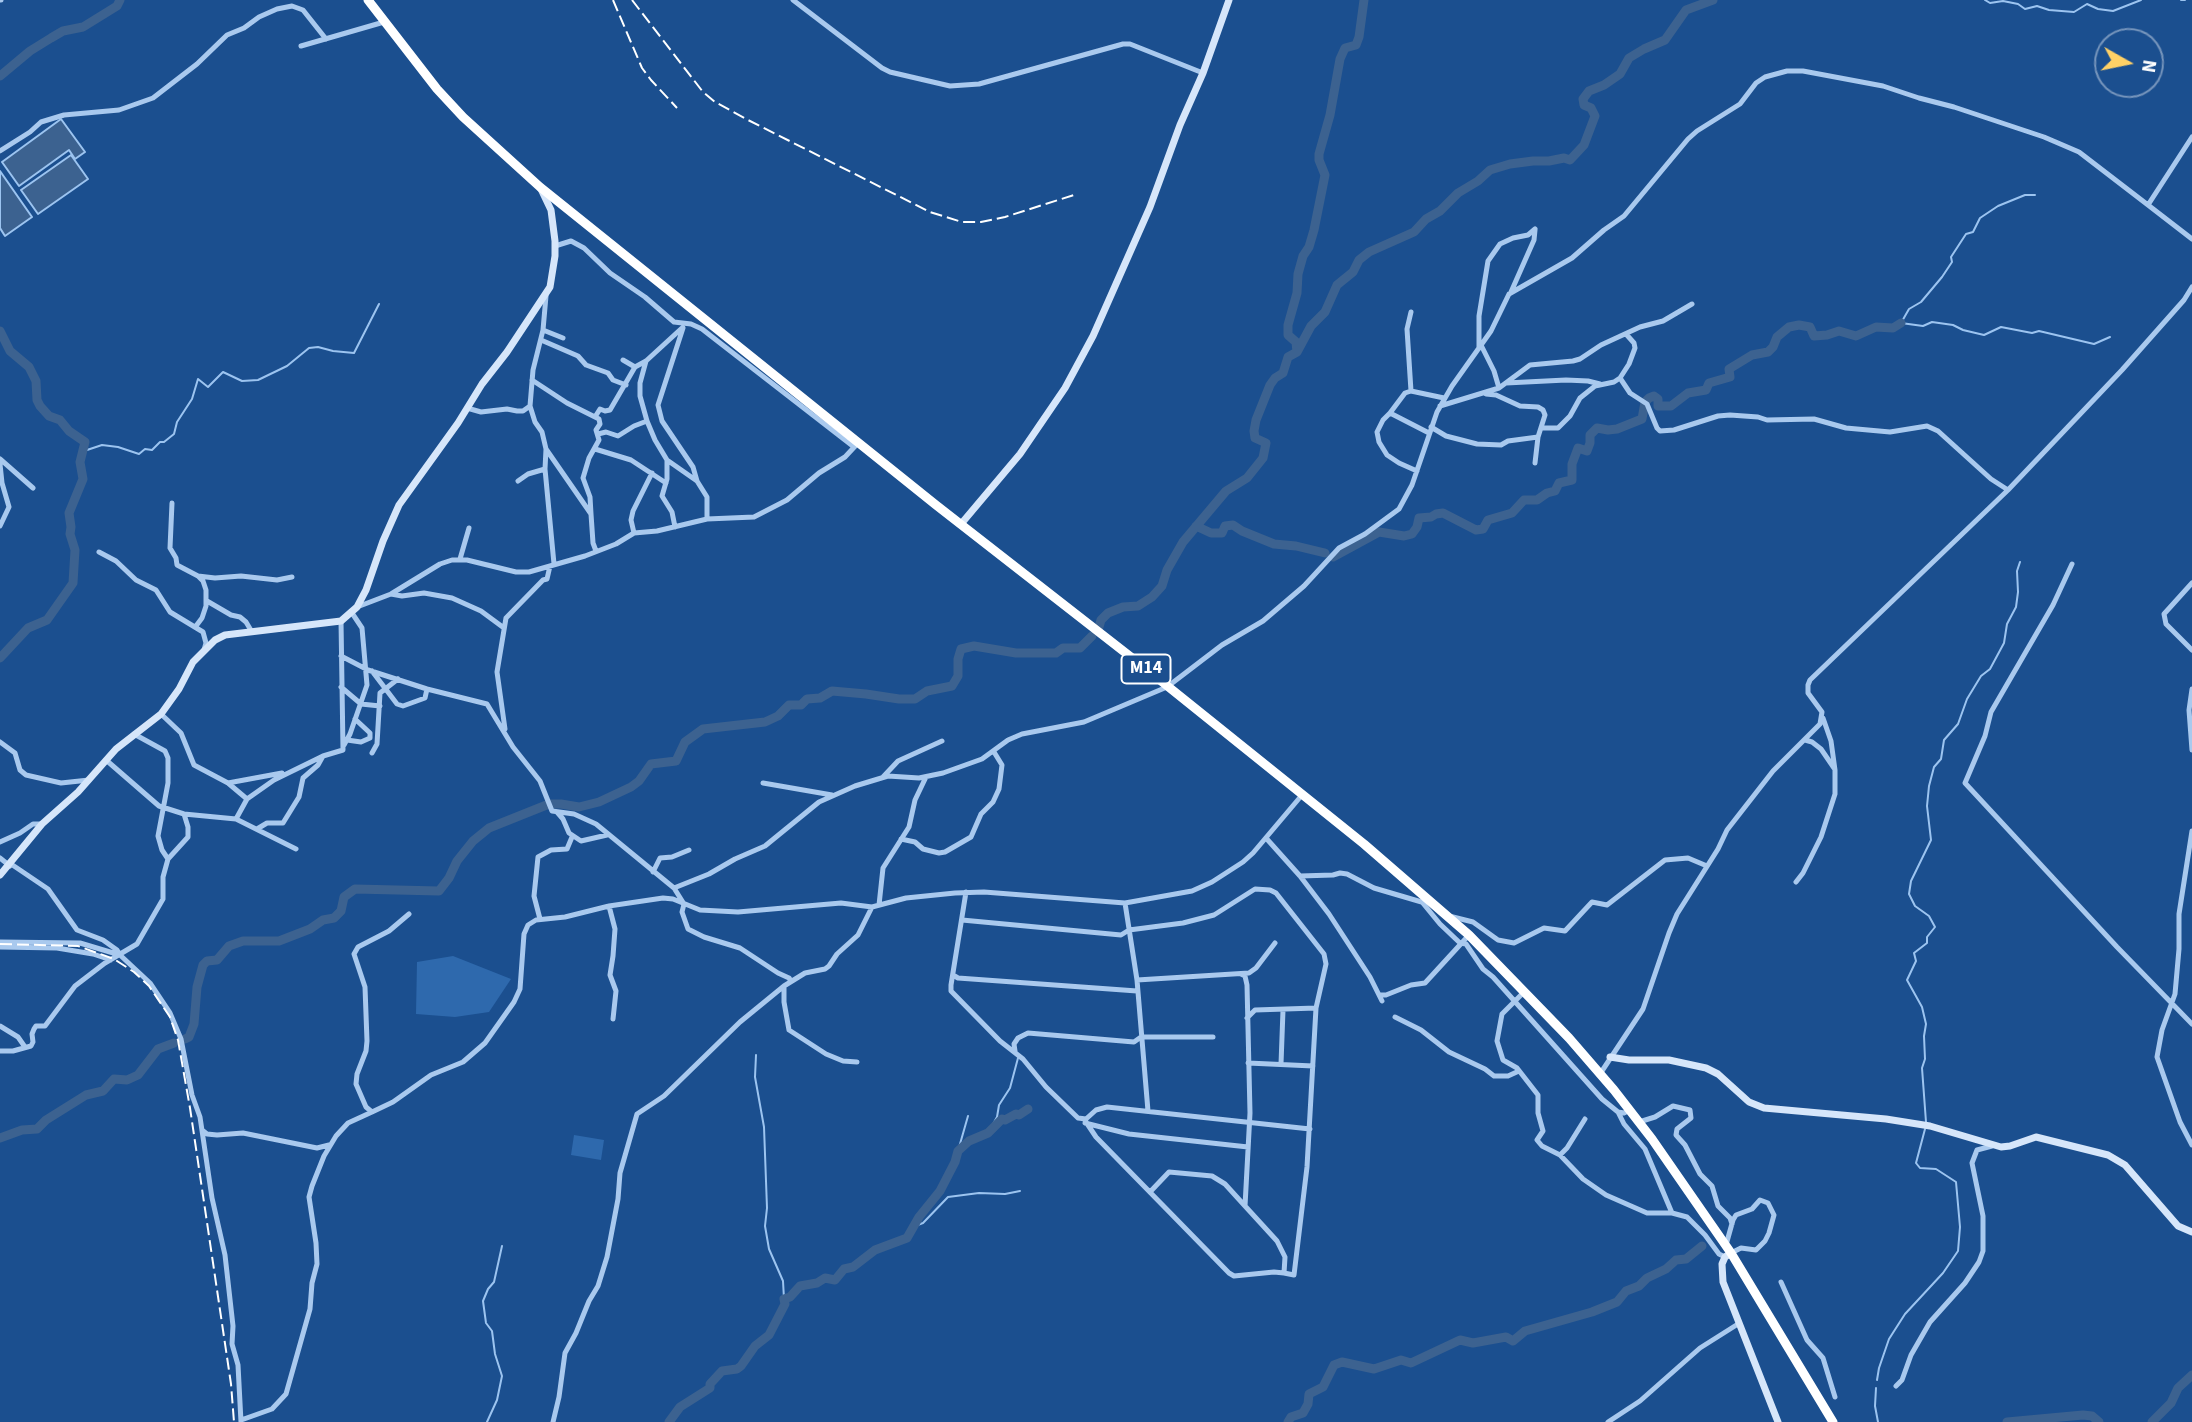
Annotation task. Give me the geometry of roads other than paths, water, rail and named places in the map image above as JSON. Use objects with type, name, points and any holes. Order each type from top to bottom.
[{"type":"highway","name":"M14","points":[[368,0],[437,89],[463,117],[540,187],[856,445],[961,524],[1364,844],[1469,934],[1525,991],[1639,1122],[1678,1175],[1833,1422]]},
{"type":"street","points":[[793,0],[882,68],[950,86],[979,84],[1123,44],[1138,46],[1203,73]]},
{"type":"street","points":[[961,524],[1020,454],[1065,388],[1093,336],[1134,246],[1229,0]]},
{"type":"street","points":[[0,151],[41,122],[64,115],[119,110],[153,98],[197,64],[227,35],[277,9],[292,6],[303,10],[326,39]]},
{"type":"street","points":[[301,47],[384,22]]},
{"type":"street","points":[[1509,294],[1572,258],[1624,216],[1697,131],[1740,104],[1761,79],[1787,71],[1803,71],[1883,86],[2044,137],[2093,161],[2192,239]]},
{"type":"street","points":[[2148,205],[2192,137]]},
{"type":"street","points":[[505,733],[497,672],[504,628],[509,614],[547,579],[552,565],[546,449],[542,432],[535,422],[530,406],[546,296],[553,273],[555,246],[551,210],[540,187]]},
{"type":"street","points":[[674,888],[765,846],[819,802],[834,795],[883,777],[926,777],[975,762],[1022,734],[1084,722],[1167,687],[1222,645],[1264,621],[1304,586],[1339,548],[1393,515],[1405,500],[1440,406],[1444,398],[1480,346],[1495,324],[1534,240],[1535,229],[1528,235],[1500,244],[1488,261],[1479,316],[1480,346],[1494,371],[1499,388]]},
{"type":"street","points":[[0,875],[42,824],[89,780],[106,760],[161,714],[193,662],[225,635],[341,621],[355,610],[391,594],[440,564],[460,559],[516,572],[528,572],[596,551],[634,533],[707,519],[754,517],[787,500],[819,473],[845,457],[856,445],[702,329],[691,324],[674,322],[645,297],[610,273],[584,248],[571,241],[555,246]]},
{"type":"street","points":[[1796,882],[1821,837],[1835,794],[1835,770],[1829,732],[1820,708],[1808,693],[1810,680],[2008,490],[2122,370],[2184,300],[2192,287]]},
{"type":"street","points":[[355,610],[366,590],[399,505],[546,296]]},
{"type":"street","points":[[1440,406],[1499,388],[1530,365],[1573,361],[1601,345],[1663,321],[1692,304]]},
{"type":"street","points":[[1411,312],[1407,329],[1411,391]]},
{"type":"street","points":[[595,417],[600,409],[610,410],[635,367],[646,361],[683,328],[704,320]]},
{"type":"street","points":[[683,328],[658,405],[662,421],[693,467],[697,481],[707,498],[707,519]]},
{"type":"street","points":[[543,330],[563,338]]},
{"type":"street","points":[[1506,383],[1566,380],[1607,384],[1620,378],[1629,364],[1635,348],[1626,334]]},
{"type":"street","points":[[541,340],[578,356],[586,365],[608,373],[613,380],[626,385]]},
{"type":"street","points":[[623,359],[635,367]]},
{"type":"street","points":[[646,361],[640,383],[640,396],[655,440],[667,460],[697,481]]},
{"type":"street","points":[[1620,378],[1630,393],[1647,404],[1657,429],[1660,430],[1669,431],[1730,415],[1767,420],[1814,419],[1846,428],[1890,432],[1927,426],[1938,431],[1983,473],[2008,490]]},
{"type":"street","points":[[532,380],[567,403],[599,419],[600,424],[596,430],[599,440],[589,458],[583,478],[590,497],[596,551]]},
{"type":"street","points":[[1541,428],[1558,428],[1580,398],[1600,384]]},
{"type":"street","points":[[1417,471],[1399,463],[1382,449],[1377,432],[1386,415],[1405,393],[1411,391],[1444,398]]},
{"type":"street","points":[[1482,394],[1496,395],[1520,406],[1543,410],[1545,415],[1538,437],[1535,463]]},
{"type":"street","points":[[467,408],[481,412],[507,409],[523,411],[530,406]]},
{"type":"street","points":[[1390,413],[1446,436],[1477,444],[1501,445],[1508,441],[1538,437]]},
{"type":"street","points":[[598,434],[606,432],[618,436],[647,421]]},
{"type":"street","points":[[546,449],[590,514]]},
{"type":"street","points":[[595,449],[631,460],[666,483]]},
{"type":"street","points":[[667,460],[666,483],[662,496],[672,512],[675,527]]},
{"type":"street","points":[[0,461],[33,488]]},
{"type":"street","points":[[0,461],[2,483],[9,507],[0,526]]},
{"type":"street","points":[[518,481],[528,474],[545,469]]},
{"type":"street","points":[[634,533],[631,520],[633,511],[652,473]]},
{"type":"street","points":[[172,503],[170,548],[177,565],[198,576],[206,590],[202,618],[196,626]]},
{"type":"street","points":[[460,559],[470,528]]},
{"type":"street","points":[[100,552],[117,561],[136,580],[156,590],[170,612],[196,626],[205,635],[204,650]]},
{"type":"street","points":[[2072,564],[2053,606],[1991,712],[1985,736],[1965,783],[2192,1024]]},
{"type":"street","points":[[198,576],[241,576],[277,580],[292,577]]},
{"type":"street","points":[[2192,583],[2164,614],[2166,624],[2192,650]]},
{"type":"street","points":[[391,594],[402,596],[424,593],[452,598],[470,605],[504,628]]},
{"type":"street","points":[[206,601],[240,617],[252,632]]},
{"type":"street","points":[[236,818],[247,799],[288,771],[342,751],[367,685],[362,628],[355,610]]},
{"type":"street","points":[[341,621],[342,723],[345,743]]},
{"type":"street","points":[[341,656],[372,671],[427,689],[487,704],[513,747],[540,781],[552,811],[570,813],[596,824],[674,888],[684,904],[682,912],[688,929],[740,948],[791,981]]},
{"type":"street","points":[[372,671],[397,704],[404,706],[425,698],[427,689]]},
{"type":"street","points":[[372,752],[377,744],[380,693],[398,679]]},
{"type":"street","points":[[341,687],[361,704],[380,706]]},
{"type":"street","points":[[2192,689],[2189,710],[2192,750]]},
{"type":"street","points":[[161,714],[181,733],[194,765],[228,783],[247,799]]},
{"type":"street","points":[[1600,1074],[1643,1009],[1682,904],[1727,830],[1773,771],[1816,729],[1822,718]]},
{"type":"street","points":[[342,723],[355,720]]},
{"type":"street","points":[[355,720],[370,735]]},
{"type":"street","points":[[134,734],[165,751],[168,758],[168,783],[159,829],[159,844],[168,859]]},
{"type":"street","points":[[370,735],[378,734]]},
{"type":"street","points":[[345,743],[368,740],[370,735]]},
{"type":"street","points":[[1805,740],[1821,749],[1835,770]]},
{"type":"street","points":[[0,741],[15,753],[20,769],[26,775],[61,783],[89,780]]},
{"type":"street","points":[[883,777],[898,761],[942,741]]},
{"type":"street","points":[[901,839],[939,853],[971,837],[981,814],[993,802],[999,789],[1002,765],[994,752]]},
{"type":"street","points":[[257,829],[267,823],[283,823],[299,797],[303,778],[318,765],[323,756]]},
{"type":"street","points":[[106,760],[136,784],[145,795],[163,807],[184,814],[236,818],[296,849]]},
{"type":"street","points":[[228,783],[288,771]]},
{"type":"street","points":[[879,905],[883,868],[909,827],[915,800],[926,777]]},
{"type":"street","points":[[763,783],[834,795]]},
{"type":"street","points":[[0,858],[48,889],[77,930],[103,940],[117,950],[150,983],[170,1013],[181,1039],[202,1130],[212,1198],[225,1255],[232,1315],[232,1344],[238,1365],[241,1421],[272,1409],[286,1394],[310,1309],[317,1264],[309,1197],[314,1178],[329,1145],[348,1123],[394,1102],[432,1075],[470,1058],[485,1043],[518,996],[522,981],[524,934],[528,925],[540,919],[565,918],[609,906],[663,898],[700,910],[738,912],[841,903],[872,907],[932,894],[966,892],[1125,903],[1192,891],[1212,882],[1243,862],[1302,795]]},
{"type":"street","points":[[557,812],[572,837],[581,841],[607,835]]},
{"type":"street","points":[[0,1051],[13,1051],[32,1044],[36,1026],[45,1026],[75,986],[137,944],[162,904],[163,877],[168,859],[188,837],[184,814]]},
{"type":"street","points":[[0,842],[33,824],[42,824]]},
{"type":"street","points":[[2192,831],[2179,914],[2177,978],[2157,1057],[2177,1114],[2192,1145]]},
{"type":"street","points":[[540,919],[534,896],[538,857],[551,850],[567,849],[572,837]]},
{"type":"street","points":[[1266,838],[1329,914],[1381,998],[1411,985],[1425,984],[1469,934]]},
{"type":"street","points":[[653,872],[660,858],[672,857],[689,850]]},
{"type":"street","points":[[1446,915],[1473,922],[1498,940],[1514,943],[1544,928],[1565,931],[1592,902],[1607,905],[1665,860],[1688,858],[1707,866]]},
{"type":"street","points":[[1300,876],[1347,874],[1374,888],[1438,908]]},
{"type":"street","points":[[962,920],[1121,935],[1129,930],[1202,919],[1222,911],[1255,889],[1270,890],[1299,921],[1324,954],[1326,964],[1316,1009],[1310,1129],[1294,1275],[1274,1272],[1231,1275],[1084,1121]]},
{"type":"street","points":[[966,892],[951,991],[1000,1041],[1015,1052],[1077,1118],[1129,1133],[1248,1147]]},
{"type":"street","points":[[1422,902],[1460,943],[1466,944],[1476,960],[1513,1001],[1602,1099],[1618,1112],[1624,1124],[1645,1149],[1672,1213]]},
{"type":"street","points":[[1125,903],[1137,980],[1148,1111]]},
{"type":"street","points":[[609,906],[615,929],[610,975],[616,991],[613,1019]]},
{"type":"street","points":[[553,1422],[565,1353],[598,1286],[607,1257],[620,1173],[637,1114],[664,1096],[740,1022],[783,986],[811,970],[829,966],[837,954],[858,935],[872,907]]},
{"type":"street","points":[[372,1112],[366,1107],[356,1084],[367,1041],[365,987],[354,954],[358,947],[389,931],[409,914]]},
{"type":"street","points":[[0,944],[80,943],[120,955]]},
{"type":"street","points":[[1247,985],[1275,943]]},
{"type":"street","points":[[0,944],[57,948],[111,960]]},
{"type":"street","points":[[1137,980],[1241,974],[1255,970]]},
{"type":"street","points":[[1241,974],[1245,976],[1247,985],[1250,1122],[1245,1206]]},
{"type":"street","points":[[953,975],[958,978],[1136,991]]},
{"type":"street","points":[[783,986],[789,1030],[826,1054],[857,1062]]},
{"type":"street","points":[[1525,991],[1502,1014],[1497,1041],[1503,1060],[1519,1071],[1538,1095],[1538,1113],[1543,1131],[1537,1140],[1547,1151],[1560,1155],[1583,1179],[1606,1195],[1647,1213],[1683,1215],[1705,1235],[1719,1254],[1727,1252],[1741,1248],[1752,1250],[1760,1247],[1769,1233],[1774,1215],[1772,1209],[1768,1203],[1760,1200],[1752,1209],[1736,1215],[1732,1224],[1727,1252],[1723,1264],[1723,1282],[1778,1422]]},
{"type":"street","points":[[1247,999],[1249,1006],[1255,1010],[1316,1009]]},
{"type":"street","points":[[1247,1018],[1255,1010]]},
{"type":"street","points":[[1281,1064],[1283,1010]]},
{"type":"street","points":[[1395,1017],[1421,1030],[1449,1052],[1486,1069],[1494,1076],[1508,1076],[1519,1071]]},
{"type":"street","points":[[0,1026],[18,1037],[25,1047]]},
{"type":"street","points":[[1015,1052],[1014,1044],[1018,1038],[1028,1033],[1127,1042],[1134,1042],[1141,1037],[1213,1037]]},
{"type":"street","points":[[1610,1058],[1669,1060],[1706,1068],[1718,1074],[1749,1101],[1764,1108],[1886,1119],[1930,1126],[1996,1146]]},
{"type":"street","points":[[1248,1063],[1313,1066]]},
{"type":"street","points":[[1639,1122],[1673,1105],[1690,1110],[1691,1118],[1677,1129],[1676,1135],[1685,1144],[1700,1174],[1712,1186],[1718,1206],[1730,1218],[1732,1224]]},
{"type":"street","points":[[1084,1121],[1101,1108],[1310,1129]]},
{"type":"street","points":[[1618,1112],[1630,1110]]},
{"type":"street","points":[[1560,1155],[1585,1119]]},
{"type":"street","points":[[202,1130],[207,1134],[217,1135],[243,1133],[317,1148],[329,1145]]},
{"type":"street","points":[[1896,1386],[1902,1380],[1911,1355],[1930,1322],[1965,1283],[1983,1251],[1983,1216],[1972,1163],[1977,1150],[1984,1147],[2010,1146],[2036,1137],[2115,1158],[2178,1226],[2192,1232]]},
{"type":"street","points":[[1150,1192],[1169,1172],[1212,1176],[1225,1184],[1276,1241],[1285,1257],[1284,1273]]},
{"type":"street","points":[[1782,1282],[1807,1340],[1824,1358],[1835,1397]]},
{"type":"street","points":[[1608,1422],[1640,1401],[1700,1348],[1738,1324]]},
{"type":"waterway","points":[[0,76],[30,51],[63,31],[83,27],[117,6],[120,0]]},
{"type":"waterway","points":[[1297,352],[1296,342],[1288,335],[1288,325],[1297,293],[1298,274],[1314,230],[1325,175],[1319,154],[1330,115],[1340,59],[1345,48],[1356,45],[1364,0]]},
{"type":"waterway","points":[[1099,627],[1101,620],[1108,613],[1123,607],[1138,606],[1152,597],[1162,586],[1167,570],[1183,542],[1226,491],[1247,478],[1263,458],[1266,443],[1255,438],[1254,431],[1270,385],[1283,373],[1288,357],[1297,352],[1311,326],[1325,312],[1337,285],[1353,272],[1359,260],[1369,252],[1414,232],[1426,219],[1440,211],[1458,193],[1490,170],[1533,161],[1564,158],[1570,160],[1584,145],[1595,116],[1591,108],[1584,105],[1583,99],[1589,91],[1620,74],[1629,58],[1665,40],[1686,10],[1713,0]]},
{"type":"waterway","points":[[1985,0],[1990,3],[2003,1],[2018,4],[2025,9],[2037,6],[2074,12],[2087,4],[2113,11],[2141,0]]},
{"type":"waterway","points":[[2035,195],[2025,195],[1998,206],[1980,218],[1973,232],[1966,234],[1951,257],[1952,262],[1942,277],[1921,302],[1909,309],[1901,323],[1923,326],[1932,322],[1953,325],[1984,335],[2001,327],[2032,333],[2039,331],[2094,344],[2110,337]]},
{"type":"waterway","points":[[84,451],[102,445],[139,454],[145,449],[152,450],[174,434],[177,422],[192,399],[198,379],[208,387],[223,372],[242,381],[258,380],[287,366],[309,348],[354,353],[379,304]]},
{"type":"waterway","points":[[1333,557],[1379,532],[1404,536],[1412,534],[1419,518],[1436,514],[1443,513],[1476,530],[1483,529],[1488,520],[1512,513],[1524,500],[1537,500],[1555,491],[1559,483],[1572,480],[1572,464],[1578,448],[1587,451],[1590,435],[1597,428],[1617,429],[1642,419],[1645,402],[1654,396],[1658,399],[1658,406],[1671,406],[1688,393],[1706,390],[1709,383],[1730,377],[1729,369],[1752,355],[1768,352],[1777,337],[1789,327],[1810,327],[1814,336],[1839,331],[1856,336],[1876,327],[1893,328],[1901,323]]},
{"type":"waterway","points":[[0,331],[10,351],[29,367],[36,381],[40,406],[49,416],[60,420],[69,431],[85,442],[80,462],[83,479],[69,513],[70,534],[75,550],[73,583],[47,620],[28,628],[0,658]]},
{"type":"waterway","points":[[1196,526],[1211,533],[1222,533],[1225,526],[1233,525],[1274,544],[1325,553]]},
{"type":"waterway","points":[[1926,1122],[1922,1068],[1925,1059],[1926,1024],[1922,1007],[1907,980],[1916,961],[1914,953],[1927,943],[1927,937],[1935,927],[1929,916],[1915,906],[1909,894],[1911,881],[1931,840],[1927,806],[1934,767],[1941,759],[1944,740],[1958,724],[1967,699],[1981,676],[1990,669],[2004,643],[2007,624],[2016,607],[2017,571],[2020,562]]},
{"type":"waterway","points":[[185,1039],[189,1037],[194,1024],[197,987],[203,965],[207,961],[217,960],[229,946],[243,941],[279,941],[310,929],[323,920],[334,918],[341,911],[344,897],[355,889],[439,891],[457,861],[473,841],[489,828],[549,804],[579,807],[599,802],[631,787],[651,764],[676,761],[685,742],[703,729],[765,722],[778,716],[789,705],[801,705],[807,699],[820,698],[832,691],[915,699],[927,691],[952,686],[958,676],[961,649],[974,646],[1016,653],[1056,653],[1063,648],[1080,648],[1092,636]]},
{"type":"waterway","points":[[0,1138],[22,1130],[37,1129],[46,1120],[86,1095],[103,1091],[114,1079],[127,1080],[138,1075],[158,1049],[174,1043]]},
{"type":"waterway","points":[[756,1055],[755,1077],[764,1127],[767,1208],[765,1226],[769,1249],[783,1281],[784,1299]]},
{"type":"waterway","points":[[988,1133],[997,1117],[999,1105],[1010,1088],[1018,1058]]},
{"type":"waterway","points":[[669,1422],[680,1407],[710,1388],[710,1384],[722,1371],[741,1366],[755,1346],[769,1335],[785,1304],[784,1299],[790,1297],[800,1286],[817,1283],[825,1278],[835,1280],[844,1269],[853,1267],[875,1250],[907,1238],[919,1217],[940,1191],[958,1151],[969,1141],[988,1133],[1002,1119],[1019,1115],[1028,1109]]},
{"type":"waterway","points":[[958,1151],[968,1116]]},
{"type":"waterway","points":[[1877,1380],[1889,1339],[1905,1314],[1943,1273],[1958,1251],[1960,1227],[1956,1182],[1936,1169],[1920,1168],[1916,1163],[1925,1129]]},
{"type":"waterway","points":[[915,1226],[923,1223],[948,1197],[1020,1191]]},
{"type":"waterway","points":[[487,1422],[497,1400],[502,1376],[492,1331],[486,1323],[483,1301],[494,1282],[502,1246]]},
{"type":"waterway","points":[[1288,1422],[1291,1417],[1303,1413],[1309,1394],[1323,1387],[1334,1365],[1342,1362],[1374,1369],[1401,1360],[1411,1363],[1460,1340],[1473,1343],[1506,1337],[1513,1341],[1525,1331],[1617,1302],[1626,1291],[1639,1286],[1676,1260],[1686,1259],[1702,1246]]},
{"type":"waterway","points":[[2152,1422],[2171,1403],[2178,1388],[2192,1375]]},
{"type":"waterway","points":[[1876,1388],[1878,1422]]},
{"type":"waterway","points":[[2007,1422],[2083,1415],[2092,1416],[2099,1422]]},
{"type":"railway","points":[[613,0],[642,68],[677,108]]},
{"type":"railway","points":[[632,0],[703,92],[715,102],[930,212],[962,222],[981,222],[1074,195]]},
{"type":"railway","points":[[0,944],[78,946],[114,959],[149,986],[170,1017],[178,1040],[190,1108],[231,1384],[234,1422]]}]
